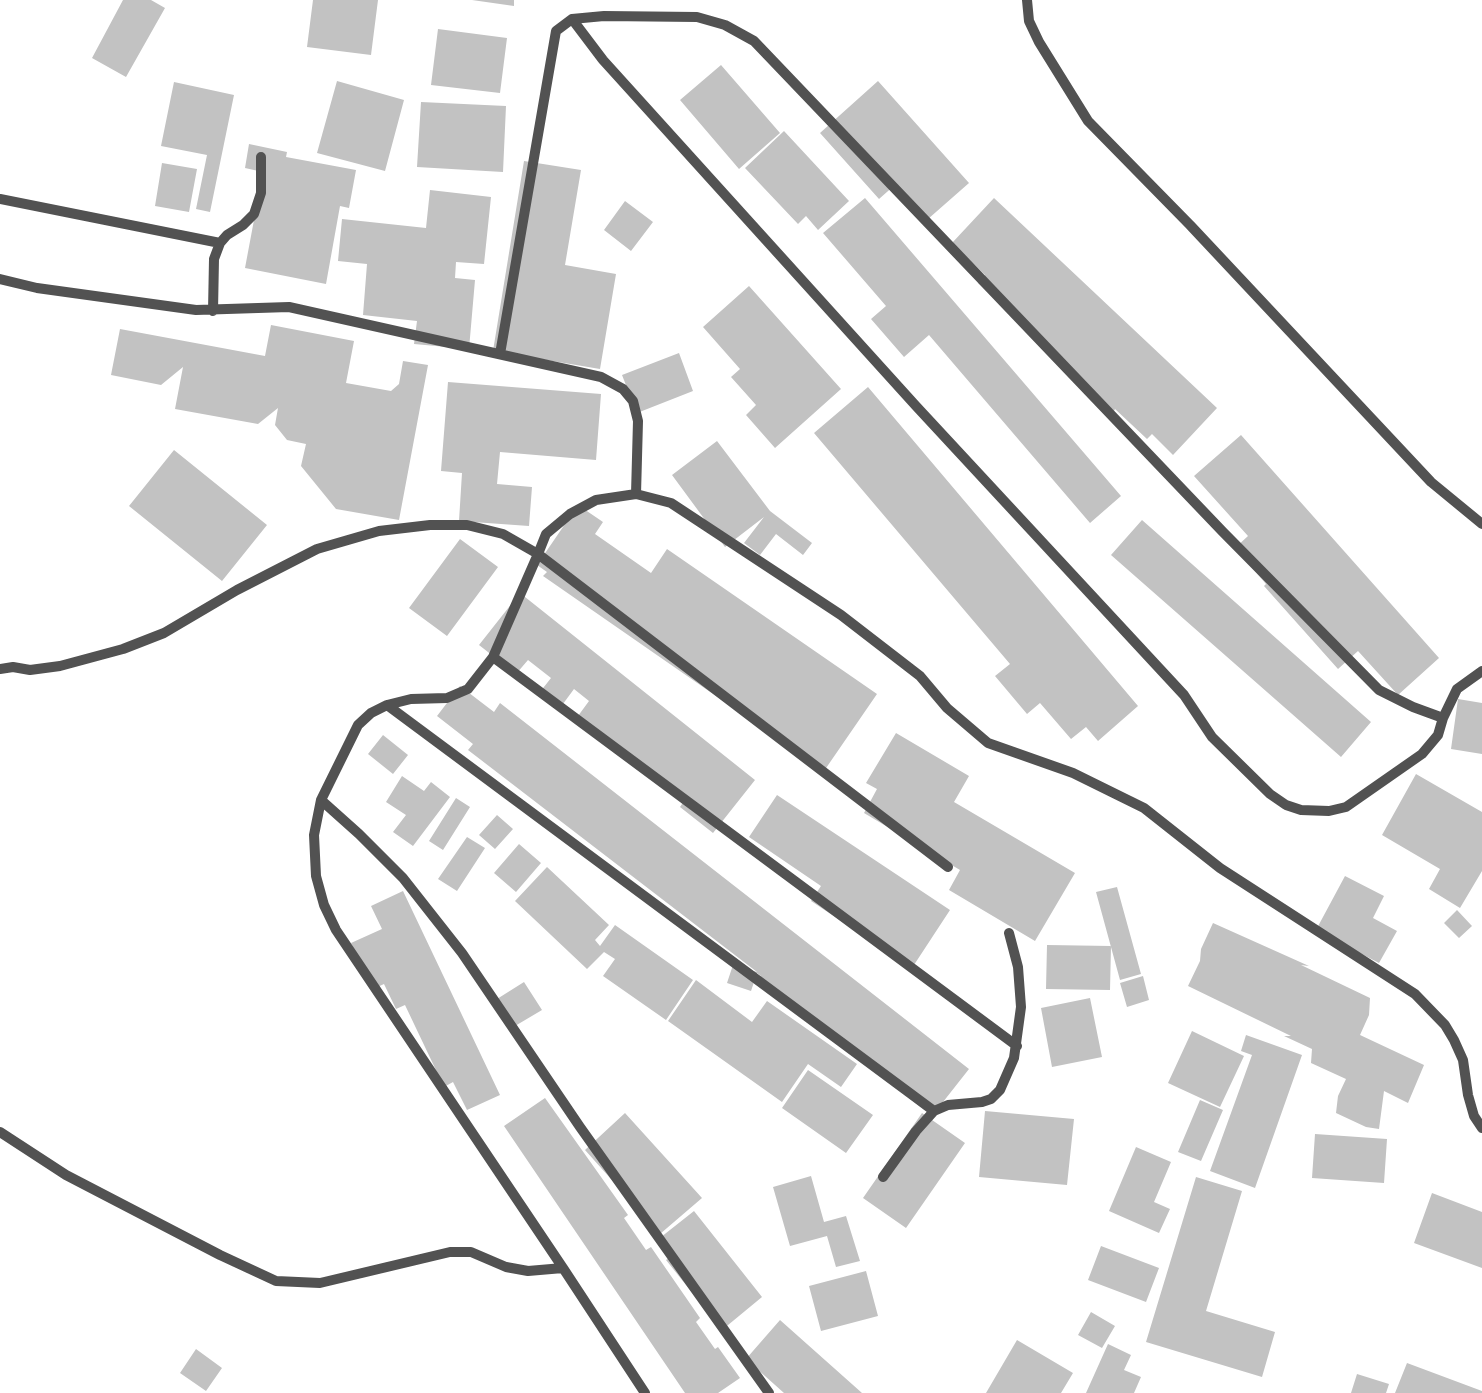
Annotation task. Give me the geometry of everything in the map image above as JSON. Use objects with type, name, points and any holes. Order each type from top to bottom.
[{"type":"street","points":[[1027,0],[1029,21],[1039,42],[1088,121],[1190,225],[1432,482],[1482,524]]},
{"type":"street","points":[[500,354],[551,65],[553,39],[556,31],[572,19],[604,16],[697,17],[725,25],[754,41],[1223,532],[1379,690],[1412,707],[1443,718]]},
{"type":"street","points":[[572,19],[603,60],[902,391],[1184,695],[1212,737],[1270,794],[1286,805],[1301,810],[1329,811],[1346,807],[1422,754],[1438,735],[1443,718],[1457,688],[1482,671]]},
{"type":"street","points":[[213,310],[214,259],[220,243],[254,214],[261,193],[261,157]]},
{"type":"street","points":[[0,199],[220,243]]},
{"type":"street","points":[[0,279],[37,288],[213,310],[289,307],[600,377],[622,389],[633,401],[638,421],[636,494]]},
{"type":"street","points":[[645,1393],[336,930],[324,905],[316,876],[314,835],[321,800],[358,725],[371,713],[387,706],[411,699],[447,698],[468,689],[493,657],[546,534],[570,514],[596,500],[636,494],[671,502],[841,615],[920,676],[947,708],[988,743],[1073,773],[1144,808],[1220,868],[1416,994],[1445,1024],[1454,1040],[1463,1060],[1468,1095],[1474,1116],[1482,1128]]},
{"type":"street","points":[[0,669],[13,667],[30,670],[60,666],[123,649],[164,633],[236,590],[317,550],[380,531],[430,525],[467,525],[503,534],[538,554],[948,867]]},
{"type":"street","points":[[493,657],[1017,1046]]},
{"type":"street","points":[[387,706],[934,1111]]},
{"type":"street","points":[[321,800],[359,834],[402,878],[462,952],[580,1127],[769,1393]]},
{"type":"street","points":[[883,1177],[916,1131],[934,1111],[948,1105],[973,1105],[991,1099],[1000,1090],[1017,1046],[1021,1007],[1018,968],[1009,933]]},
{"type":"street","points":[[0,1132],[66,1175],[220,1255],[276,1281],[320,1283],[450,1252],[471,1252],[506,1267],[528,1271],[563,1268]]},
{"type":"building","points":[[123,0],[151,0],[165,8],[126,77],[92,58]]},
{"type":"building","points":[[313,0],[378,0],[371,55],[307,47]]},
{"type":"building","points":[[472,0],[514,0],[514,6]]},
{"type":"building","points":[[438,29],[507,38],[500,93],[431,85]]},
{"type":"building","points":[[721,65],[780,133],[739,169],[680,100]]},
{"type":"building","points":[[337,81],[404,100],[385,171],[317,153]]},
{"type":"building","points":[[878,81],[969,183],[928,219],[896,184],[879,199],[820,133]]},
{"type":"building","points":[[174,82],[234,95],[210,212],[196,209],[207,155],[161,146]]},
{"type":"building","points":[[421,102],[506,106],[503,172],[417,167]]},
{"type":"building","points":[[784,131],[849,201],[818,230],[806,216],[798,224],[745,168]]},
{"type":"building","points":[[249,144],[287,152],[286,157],[356,170],[349,208],[340,206],[326,284],[245,268],[263,172],[245,168]]},
{"type":"building","points":[[524,161],[581,170],[565,265],[616,274],[600,369],[493,351]]},
{"type":"building","points":[[162,163],[197,169],[189,212],[155,206]]},
{"type":"building","points":[[430,190],[491,197],[484,264],[456,262],[455,278],[475,280],[469,349],[414,344],[417,321],[363,315],[367,264],[338,261],[342,219],[426,228]]},
{"type":"building","points":[[865,198],[1121,496],[1090,523],[929,335],[904,357],[871,319],[886,306],[823,233]]},
{"type":"building","points":[[994,198],[1217,408],[1173,455],[1152,434],[1147,439],[1115,409],[1114,411],[978,283],[985,275],[952,243]]},
{"type":"building","points":[[625,201],[653,222],[631,251],[604,230]]},
{"type":"building","points":[[749,286],[841,389],[775,448],[746,415],[756,405],[731,377],[740,369],[703,327]]},
{"type":"building","points":[[271,325],[354,341],[346,383],[391,391],[399,384],[403,361],[428,365],[399,520],[336,509],[301,466],[306,444],[287,440],[275,425],[278,408],[258,424],[175,409],[183,367],[161,385],[111,375],[120,329],[265,356]]},
{"type":"building","points":[[679,353],[693,391],[637,413],[622,375]]},
{"type":"building","points":[[448,382],[601,394],[596,460],[500,452],[497,484],[532,487],[529,526],[459,521],[462,473],[441,471]]},
{"type":"building","points":[[868,387],[1138,706],[1098,741],[1086,727],[1071,739],[1040,703],[1027,714],[995,676],[1010,664],[814,433]]},
{"type":"building","points":[[1241,435],[1439,658],[1398,695],[1358,651],[1338,669],[1264,586],[1266,584],[1235,548],[1248,536],[1194,476]]},
{"type":"building","points":[[717,441],[770,511],[812,543],[803,555],[776,534],[760,555],[744,543],[764,517],[725,547],[672,475]]},
{"type":"building","points":[[174,450],[267,525],[222,581],[129,506]]},
{"type":"building","points":[[578,505],[603,522],[595,534],[651,573],[667,549],[877,694],[824,771],[543,576],[547,572],[537,565]]},
{"type":"building","points":[[1142,520],[1371,722],[1341,757],[1111,555]]},
{"type":"building","points":[[460,539],[498,567],[447,636],[409,608]]},
{"type":"building","points":[[520,593],[755,780],[713,833],[680,807],[684,801],[578,716],[589,701],[574,689],[560,708],[540,692],[551,678],[528,660],[516,674],[479,645]]},
{"type":"building","points":[[460,686],[494,712],[500,703],[969,1069],[932,1116],[758,980],[761,976],[757,973],[751,991],[727,983],[733,965],[757,972],[468,750],[473,744],[437,716]]},
{"type":"building","points":[[1458,699],[1482,703],[1482,754],[1451,749]]},
{"type":"building","points":[[896,733],[969,776],[954,802],[1075,873],[1035,941],[949,890],[960,870],[864,813],[877,789],[866,783]]},
{"type":"building","points":[[383,735],[408,755],[393,774],[368,754]]},
{"type":"building","points":[[1416,774],[1482,812],[1482,871],[1460,908],[1429,889],[1440,869],[1382,835]]},
{"type":"building","points":[[402,776],[424,791],[431,782],[450,797],[413,846],[393,832],[406,815],[386,802]]},
{"type":"building","points":[[777,795],[950,910],[912,968],[811,901],[821,886],[749,837]]},
{"type":"building","points":[[456,798],[470,807],[443,850],[429,841]]},
{"type":"building","points":[[497,815],[513,829],[495,849],[479,835]]},
{"type":"building","points":[[467,837],[485,848],[457,891],[438,879]]},
{"type":"building","points":[[519,844],[541,863],[516,892],[494,873]]},
{"type":"building","points":[[547,867],[609,925],[595,940],[600,946],[615,925],[693,980],[666,1020],[603,976],[615,959],[604,952],[587,969],[515,901]]},
{"type":"building","points":[[1345,876],[1384,896],[1373,918],[1397,931],[1379,963],[1316,930]]},
{"type":"building","points":[[1117,887],[1141,974],[1120,980],[1096,892]]},
{"type":"building","points":[[403,891],[500,1095],[467,1110],[453,1082],[444,1087],[405,1005],[396,1009],[384,984],[373,989],[351,943],[382,929],[371,906]]},
{"type":"building","points":[[1457,910],[1472,926],[1459,938],[1444,923]]},
{"type":"building","points":[[1213,923],[1309,966],[1301,965],[1370,998],[1369,1015],[1360,1035],[1424,1065],[1408,1103],[1384,1091],[1379,1129],[1366,1127],[1336,1113],[1338,1096],[1346,1079],[1311,1063],[1312,1049],[1284,1036],[1291,1036],[1188,986],[1200,961],[1201,949]]},
{"type":"building","points":[[1047,945],[1111,946],[1110,990],[1046,989]]},
{"type":"building","points":[[1143,976],[1149,1000],[1127,1007],[1120,983]]},
{"type":"building","points":[[696,980],[752,1022],[767,1001],[857,1064],[841,1087],[808,1064],[782,1102],[668,1021]]},
{"type":"building","points":[[524,982],[542,1010],[515,1026],[497,999]]},
{"type":"building","points":[[1090,998],[1102,1057],[1052,1067],[1041,1008]]},
{"type":"building","points":[[1192,1031],[1244,1056],[1220,1107],[1168,1083]]},
{"type":"building","points":[[1246,1035],[1302,1055],[1255,1188],[1210,1171],[1252,1055],[1241,1051]]},
{"type":"building","points":[[808,1070],[873,1115],[846,1153],[782,1108]]},
{"type":"building","points":[[545,1098],[628,1215],[624,1218],[646,1250],[651,1247],[700,1318],[696,1322],[715,1349],[718,1347],[740,1378],[718,1393],[685,1393],[504,1126]]},
{"type":"building","points":[[1200,1100],[1223,1110],[1201,1161],[1178,1152]]},
{"type":"building","points":[[985,1111],[1074,1119],[1067,1185],[979,1177]]},
{"type":"building","points":[[625,1113],[702,1198],[660,1234],[585,1150]]},
{"type":"building","points":[[922,1113],[965,1143],[906,1228],[863,1198]]},
{"type":"building","points":[[1315,1134],[1387,1139],[1384,1183],[1312,1178]]},
{"type":"building","points":[[1136,1147],[1171,1162],[1154,1202],[1170,1209],[1159,1233],[1109,1211]]},
{"type":"building","points":[[811,1176],[824,1222],[846,1216],[860,1261],[836,1267],[827,1236],[790,1246],[773,1187]]},
{"type":"building","points":[[1196,1177],[1242,1191],[1206,1311],[1275,1332],[1262,1377],[1146,1342]]},
{"type":"building","points":[[1432,1193],[1482,1212],[1482,1268],[1414,1243]]},
{"type":"building","points":[[694,1211],[762,1297],[722,1330],[666,1260],[669,1258],[656,1241]]},
{"type":"building","points":[[1101,1246],[1159,1268],[1146,1302],[1088,1280]]},
{"type":"building","points":[[866,1271],[878,1316],[821,1331],[809,1286]]},
{"type":"building","points":[[1091,1312],[1115,1326],[1102,1348],[1078,1335]]},
{"type":"building","points":[[780,1320],[862,1393],[784,1393],[746,1359]]},
{"type":"building","points":[[1017,1340],[1073,1373],[1061,1393],[986,1393]]},
{"type":"building","points":[[1108,1344],[1131,1355],[1124,1370],[1141,1377],[1134,1393],[1086,1393]]},
{"type":"building","points":[[196,1349],[222,1368],[206,1391],[180,1373]]},
{"type":"building","points":[[1407,1363],[1482,1391],[1482,1393],[1395,1393]]},
{"type":"building","points":[[1357,1374],[1389,1384],[1386,1393],[1351,1393]]}]
